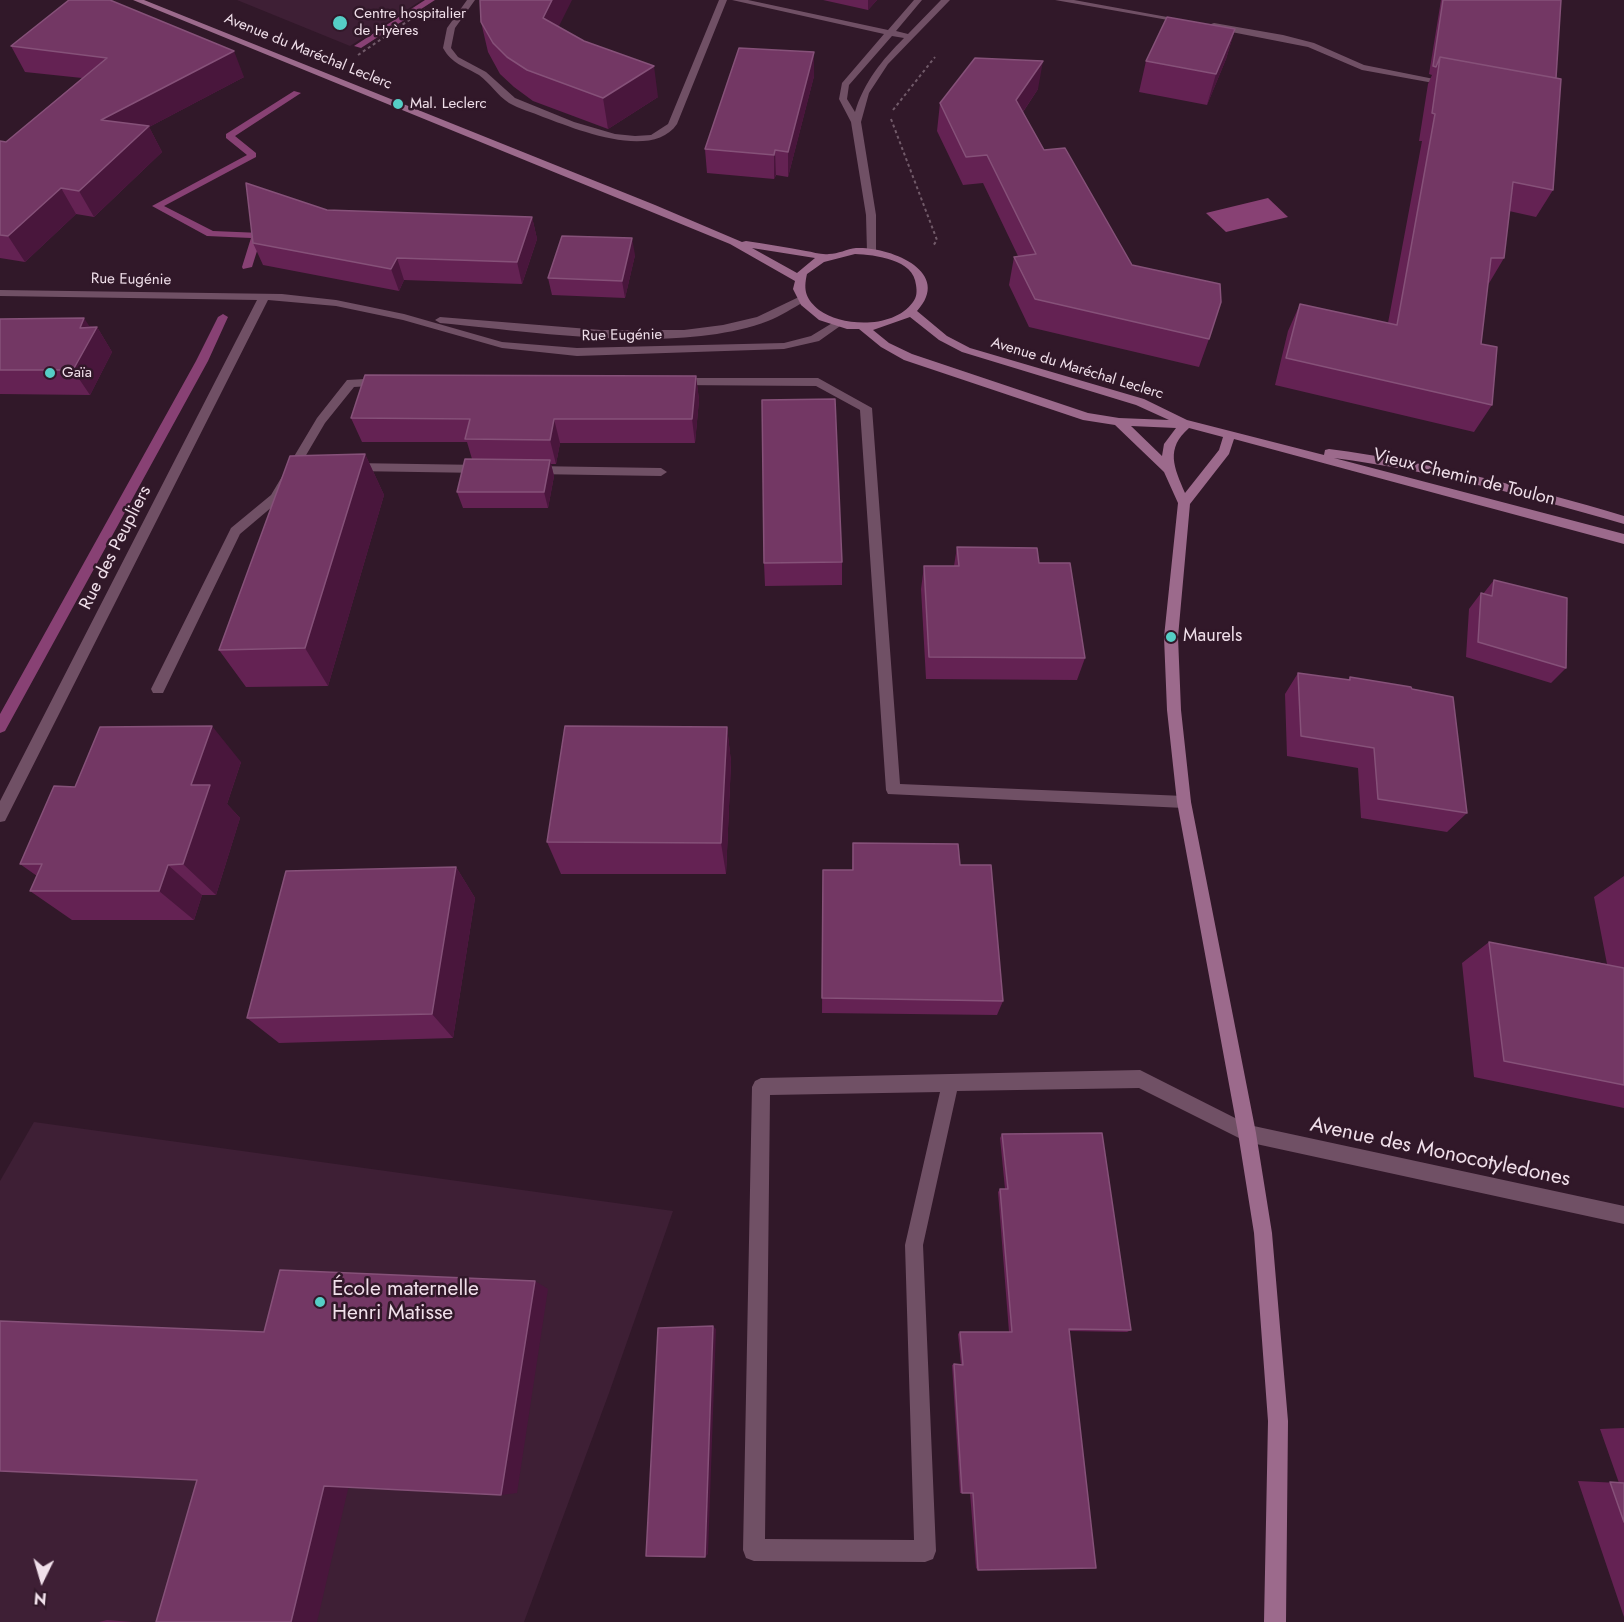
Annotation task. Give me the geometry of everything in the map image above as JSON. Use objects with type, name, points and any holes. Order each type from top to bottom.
[{"type":"street","name":"Avenue du Maréchal Leclerc","points":[[137,0],[291,60],[734,242],[800,279]]},
{"type":"street","points":[[471,0],[451,28],[447,48],[453,58],[487,76],[503,96],[516,103],[616,138],[647,139],[659,136],[672,126],[723,0]]},
{"type":"street","points":[[736,0],[910,37]]},
{"type":"street","points":[[872,252],[871,215],[856,122],[843,99],[845,85],[918,0]]},
{"type":"street","points":[[856,122],[865,93],[885,62],[946,0]]},
{"type":"street","points":[[1059,0],[1088,3],[1191,22]]},
{"type":"street","points":[[1202,24],[1283,38],[1311,45],[1362,67],[1454,84]]},
{"type":"street","name":"Avenue du Maréchal Leclerc","points":[[734,242],[826,257]]},
{"type":"street","points":[[855,251],[889,255],[914,270],[921,280],[923,291],[919,302],[911,312],[889,322],[862,326],[838,324],[815,314],[801,299],[798,291],[800,279],[810,265],[826,257],[855,251]]},
{"type":"street","name":"Rue Eugénie","points":[[0,294],[264,297],[336,303],[404,317],[502,345],[577,352],[784,346],[815,339],[838,324]]},
{"type":"street","name":"Rue des Peupliers","points":[[0,816],[264,297]]},
{"type":"street","name":"Rue Eugénie","points":[[404,317],[584,332],[648,334],[718,330],[762,320],[801,299]]},
{"type":"street","name":"Avenue du Maréchal Leclerc","points":[[911,312],[943,338],[966,350],[1098,398],[1140,402],[1187,424]]},
{"type":"street","name":"Avenue du Maréchal Leclerc","points":[[862,326],[885,345],[908,357],[1087,417],[1119,422],[1187,424]]},
{"type":"street","points":[[158,689],[235,531],[275,498],[299,466],[321,421],[351,382],[399,382]]},
{"type":"street","points":[[663,382],[818,382],[866,408],[892,790],[1184,802]]},
{"type":"street","points":[[1087,417],[1098,398]]},
{"type":"street","points":[[1119,422],[1169,470],[1184,503],[1171,637],[1174,710],[1184,802],[1263,1233],[1278,1421],[1275,1622]]},
{"type":"street","points":[[1169,470],[1168,444],[1171,437],[1187,424]]},
{"type":"street","name":"Vieux Chemin de Toulon","points":[[1187,424],[1296,450],[1359,470],[1624,538]]},
{"type":"street","points":[[1184,503],[1226,451],[1230,434]]},
{"type":"street","name":"Vieux Chemin de Toulon","points":[[1296,450],[1424,467],[1498,483],[1624,520]]},
{"type":"street","points":[[341,467],[495,469]]},
{"type":"street","points":[[518,470],[661,472]]},
{"type":"street","name":"Avenue des Monocotyledones","points":[[950,1084],[914,1245],[925,1551],[754,1550],[761,1087],[1140,1080],[1246,1133],[1624,1215]]},
{"type":"path","points":[[358,55],[429,7]]},
{"type":"path","points":[[914,270],[937,240],[889,116],[940,51]]},
{"type":"shaded area","name":"Centre hospitalier de Hyères","points":[[237,0],[422,0],[350,46]]},
{"type":"shaded area","points":[[1268,198],[1288,217],[1226,232],[1206,213]]},
{"type":"shaded area","name":"École maternelle Henri Matisse","points":[[34,1122],[673,1211],[609,1393],[524,1622],[0,1622],[0,1181]]},
{"type":"building","points":[[69,0],[110,0],[234,51],[101,120],[149,126],[79,191],[61,188],[8,236],[0,235],[0,141],[6,142],[107,58],[11,46]]},
{"type":"building","points":[[480,0],[552,0],[543,18],[584,41],[654,66],[603,98],[527,70],[507,57],[493,43],[481,22]]},
{"type":"building","points":[[1443,0],[1561,0],[1556,78],[1440,57],[1436,67],[1433,66]]},
{"type":"building","points":[[1167,17],[1235,29],[1216,74],[1146,61]]},
{"type":"building","points":[[739,48],[814,52],[788,152],[775,150],[774,155],[705,149]]},
{"type":"building","points":[[1440,57],[1561,79],[1553,190],[1513,182],[1504,258],[1491,258],[1481,344],[1497,347],[1492,405],[1286,358],[1300,304],[1397,325],[1435,114],[1432,113]]},
{"type":"building","points":[[975,58],[1043,61],[1016,100],[1044,150],[1065,148],[1132,265],[1220,284],[1221,302],[1209,339],[1035,299],[1014,257],[1036,254],[987,155],[966,157],[940,103]]},
{"type":"building","points":[[246,183],[327,210],[532,217],[517,262],[397,258],[391,269],[253,243]]},
{"type":"building","points":[[562,236],[632,238],[622,281],[548,278]]},
{"type":"building","points":[[84,318],[80,328],[97,327],[73,370],[0,370],[0,319]]},
{"type":"building","points":[[365,375],[696,376],[692,419],[554,419],[550,440],[465,439],[470,419],[351,418]]},
{"type":"building","points":[[835,399],[842,562],[764,563],[762,400]]},
{"type":"building","points":[[365,454],[305,648],[219,650],[290,456]]},
{"type":"building","points":[[465,459],[550,460],[544,492],[457,492]]},
{"type":"building","points":[[957,547],[1037,548],[1039,563],[1070,563],[1085,658],[929,657],[924,566],[959,566]]},
{"type":"building","points":[[1494,580],[1567,598],[1566,668],[1478,642],[1481,593],[1492,596]]},
{"type":"building","points":[[1298,673],[1350,680],[1350,677],[1411,687],[1453,697],[1467,813],[1378,799],[1374,748],[1301,736]]},
{"type":"building","points":[[212,726],[191,785],[210,785],[183,864],[168,865],[159,891],[30,891],[42,864],[20,864],[54,786],[75,787],[100,727]]},
{"type":"building","points":[[565,726],[727,727],[721,843],[547,842]]},
{"type":"building","points":[[853,843],[958,844],[960,865],[991,865],[1003,1001],[822,998],[823,870],[853,870]]},
{"type":"building","points":[[456,867],[432,1014],[247,1018],[286,871]]},
{"type":"building","points":[[1489,942],[1624,968],[1624,1085],[1504,1061]]},
{"type":"building","points":[[1102,1133],[1131,1330],[1069,1329],[1096,1568],[978,1570],[973,1493],[962,1493],[954,1364],[963,1365],[960,1332],[1012,1332],[1000,1189],[1008,1189],[1002,1134]]},
{"type":"building","points":[[280,1270],[535,1281],[501,1495],[324,1486],[291,1622],[156,1622],[197,1480],[0,1471],[0,1321],[264,1332]]},
{"type":"building","points":[[713,1326],[705,1557],[646,1556],[658,1328]]},
{"type":"building","points":[[1610,1482],[1624,1483],[1624,1522]]},
{"type":"waterway","points":[[358,46],[431,0]]},
{"type":"waterway","points":[[247,267],[257,235],[211,234],[157,206],[253,155],[229,136],[297,93]]},
{"type":"waterway","points":[[0,727],[202,361],[223,317]]},
{"type":"place","name":"Centre hospitalier de Hyères","points":[[340,23]]},
{"type":"place","name":"Mal. Leclerc","points":[[398,104]]},
{"type":"place","name":"Gaïa","points":[[50,373]]},
{"type":"place","name":"Maurels","points":[[1171,637]]},
{"type":"place","name":"École maternelle Henri Matisse","points":[[320,1302]]}]
